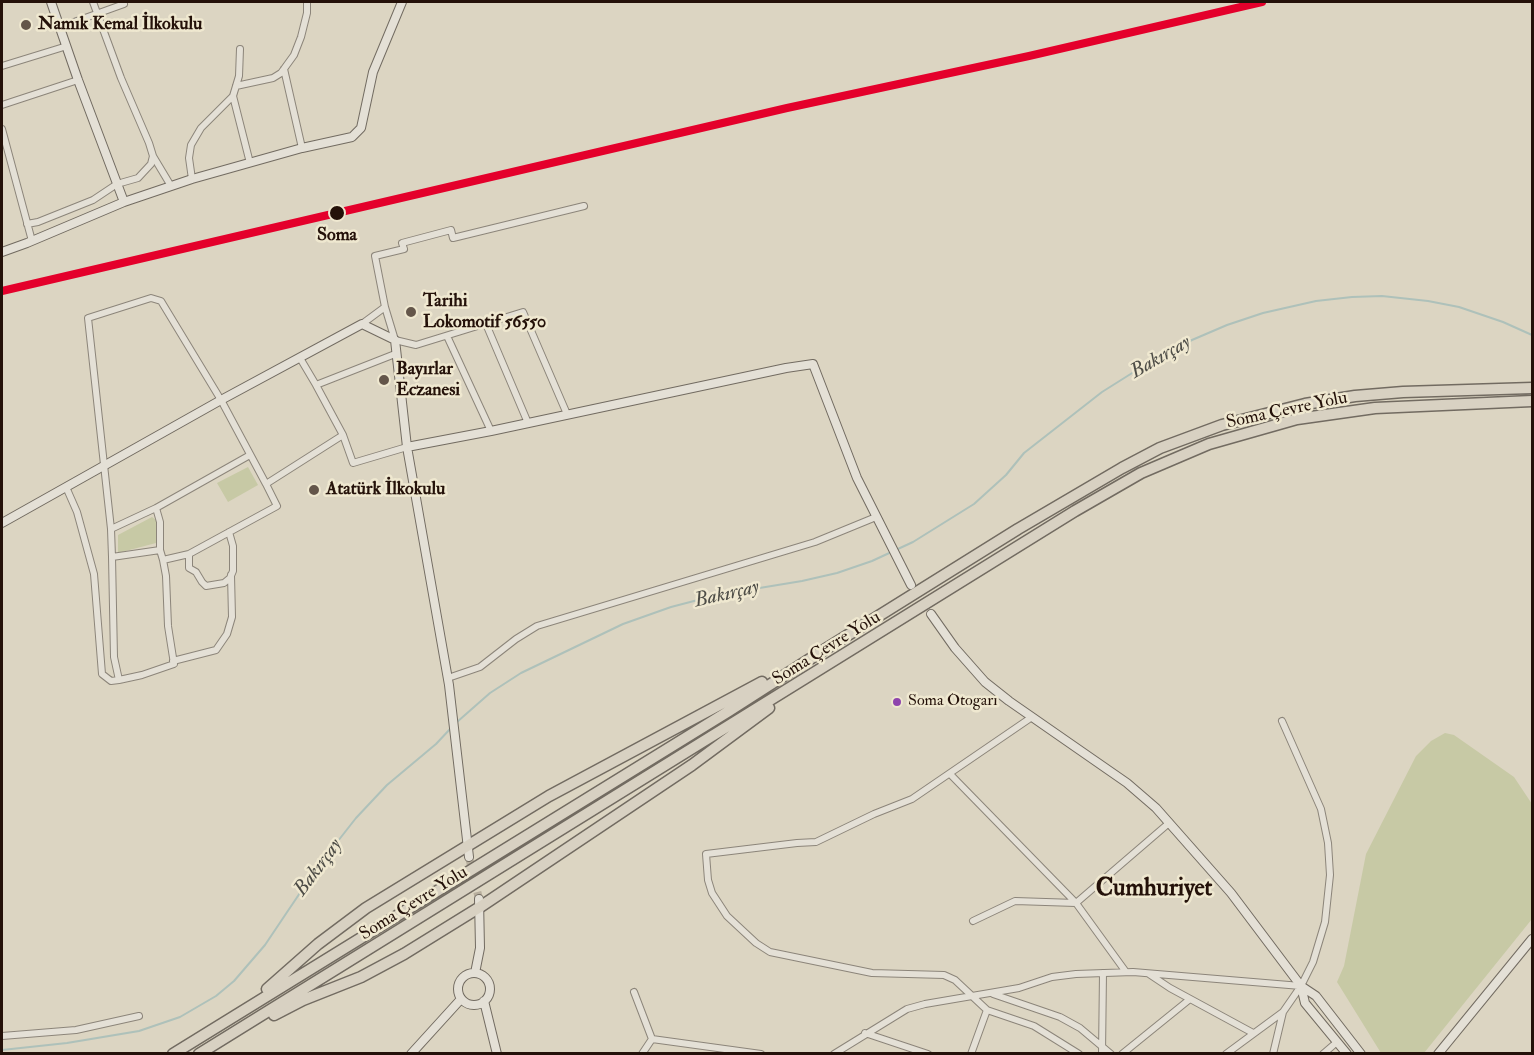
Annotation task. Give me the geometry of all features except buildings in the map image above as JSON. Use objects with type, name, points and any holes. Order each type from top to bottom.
[{"type":"highway","name":"Soma Çevre Yolu","points":[[173,1053],[729,711],[1018,529],[1160,448],[1222,425],[1305,404],[1355,396],[1533,388]]},
{"type":"highway","name":"Soma Çevre Yolu","points":[[199,1053],[1110,490],[1178,456],[1209,444],[1296,419],[1375,408],[1533,401]]},
{"type":"highway","points":[[231,1018],[318,944],[366,908],[469,851],[549,796],[824,650]]},
{"type":"highway","points":[[217,1042],[303,1000],[362,977],[404,954],[692,765],[833,661]]},
{"type":"main road","points":[[51,2],[124,202]]},
{"type":"main road","points":[[2,252],[124,202],[192,179],[303,148],[352,137],[361,128],[373,72],[402,2]]},
{"type":"main road","points":[[2,523],[220,400],[362,324],[395,340],[407,447],[448,681],[469,851]]},
{"type":"main road","points":[[407,447],[813,364],[857,478],[911,585]]},
{"type":"main road","points":[[931,614],[955,648],[980,676],[1032,717],[1127,783],[1156,808],[1231,893],[1301,986],[1316,996],[1361,1053]]},
{"type":"main road","points":[[475,973],[480,948],[479,903]]},
{"type":"main road","points":[[1438,1053],[1533,939]]},
{"type":"main road","points":[[475,973],[483,976],[489,984],[489,993],[484,1001],[470,1005],[461,999],[459,984],[465,976],[475,973]]},
{"type":"main road","points":[[1301,986],[1305,1004],[1347,1053]]},
{"type":"main road","points":[[411,1053],[461,999]]},
{"type":"main road","points":[[484,1001],[498,1053]]},
{"type":"street","points":[[93,2],[153,156],[171,186]]},
{"type":"street","points":[[236,86],[273,78],[284,69],[294,55],[302,37],[307,2]]},
{"type":"street","points":[[60,27],[124,4]]},
{"type":"street","points":[[2,66],[67,46]]},
{"type":"street","points":[[192,179],[189,158],[195,136],[233,96],[239,76],[240,49]]},
{"type":"street","points":[[284,69],[303,148]]},
{"type":"street","points":[[2,105],[78,80]]},
{"type":"street","points":[[233,96],[250,162]]},
{"type":"street","points":[[2,129],[4,148],[32,241]]},
{"type":"street","points":[[27,224],[38,222],[93,200],[117,183],[138,178],[151,164],[153,156]]},
{"type":"street","points":[[567,414],[524,312],[416,345],[395,340],[385,307],[375,256],[404,249],[402,243],[451,230],[453,238],[584,206]]},
{"type":"street","points":[[119,680],[114,657],[111,529],[88,318],[152,298],[161,301],[220,400],[277,506],[189,554],[163,560]]},
{"type":"street","points":[[362,324],[385,307]]},
{"type":"street","points":[[486,324],[528,423]]},
{"type":"street","points":[[447,336],[491,431]]},
{"type":"street","points":[[316,385],[395,354]]},
{"type":"street","points":[[300,358],[343,435],[353,463],[407,447]]},
{"type":"street","points":[[266,484],[343,435]]},
{"type":"street","points":[[111,529],[156,508],[250,455]]},
{"type":"street","points":[[66,488],[77,512],[94,574],[102,674],[111,681],[174,664],[168,626],[166,576],[160,550],[160,522],[156,508]]},
{"type":"street","points":[[448,681],[480,666],[537,626],[815,542],[876,517]]},
{"type":"street","points":[[173,661],[216,650],[227,634],[232,617],[233,546],[229,532]]},
{"type":"street","points":[[111,557],[160,550]]},
{"type":"street","points":[[189,554],[189,568],[196,572],[206,586],[224,583],[231,575]]},
{"type":"street","points":[[1032,717],[912,799],[874,814],[816,842],[706,854],[708,880],[712,893],[727,916],[756,943],[770,952],[872,973],[944,975],[955,980],[987,1010],[1034,1026],[1078,1053]]},
{"type":"street","points":[[1226,1053],[1283,1012],[1301,986],[1313,962],[1325,922],[1330,875],[1328,843],[1321,809],[1282,721]]},
{"type":"street","points":[[950,774],[1077,903],[1126,972]]},
{"type":"street","points":[[973,921],[1015,901],[1077,903],[1169,824]]},
{"type":"street","points":[[1102,1050],[1103,973]]},
{"type":"street","points":[[834,1053],[907,1009],[1019,988],[1052,978],[1076,974],[1149,973],[1301,986]]},
{"type":"street","points":[[1149,973],[1156,980],[1253,1033]]},
{"type":"street","points":[[634,992],[652,1040]]},
{"type":"street","points":[[990,993],[1060,1017],[1080,1028],[1102,1050],[1111,1053]]},
{"type":"street","points":[[1122,1053],[1190,999]]},
{"type":"street","points":[[971,1053],[987,1010]]},
{"type":"street","points":[[1273,1053],[1283,1012]]},
{"type":"street","points":[[2,1036],[76,1030],[139,1016]]},
{"type":"street","points":[[865,1033],[928,1053]]},
{"type":"street","points":[[642,1053],[652,1040]]},
{"type":"street","points":[[652,1040],[761,1053]]},
{"type":"street","points":[[1323,1053],[1337,1042]]},
{"type":"green space","points":[[248,467],[258,485],[228,502],[217,483]]},
{"type":"green space","points":[[152,517],[156,520],[156,543],[118,553],[118,535]]},
{"type":"green space","points":[[1445,733],[1454,735],[1514,777],[1532,804],[1532,919],[1424,1053],[1381,1053],[1337,982],[1344,966],[1366,854],[1416,756],[1431,741]]},
{"type":"waterway","name":"Bakırçay","points":[[457,722],[490,693],[521,673],[623,624],[671,607],[717,595],[837,573],[872,561],[913,542],[974,504],[1006,475],[1024,453],[1102,392],[1156,358],[1227,325],[1263,313],[1316,301],[1382,296],[1459,307],[1532,335]]},
{"type":"waterway","name":"Bakırçay","points":[[2,1050],[67,1043],[139,1031],[180,1017],[216,996],[234,981],[265,945],[316,869],[356,818],[387,785],[436,744],[451,728]]},
{"type":"tunnel","points":[[469,857],[479,899]]},
{"type":"transit line","points":[[2,291],[787,108],[1029,56],[1262,2]]},
{"type":"place","name":"Namık Kemal İlkokulu","points":[[26,25]]},
{"type":"place","name":"Soma","points":[[337,213]]},
{"type":"place","name":"Tarihi Lokomotif 56550","points":[[411,312]]},
{"type":"place","name":"Bayırlar Eczanesi","points":[[384,380]]},
{"type":"place","name":"Atatürk İlkokulu","points":[[314,490]]},
{"type":"place","name":"Soma Otogarı","points":[[897,702]]},
{"type":"district","name":"Cumhuriyet","points":[[1154,890]]}]
